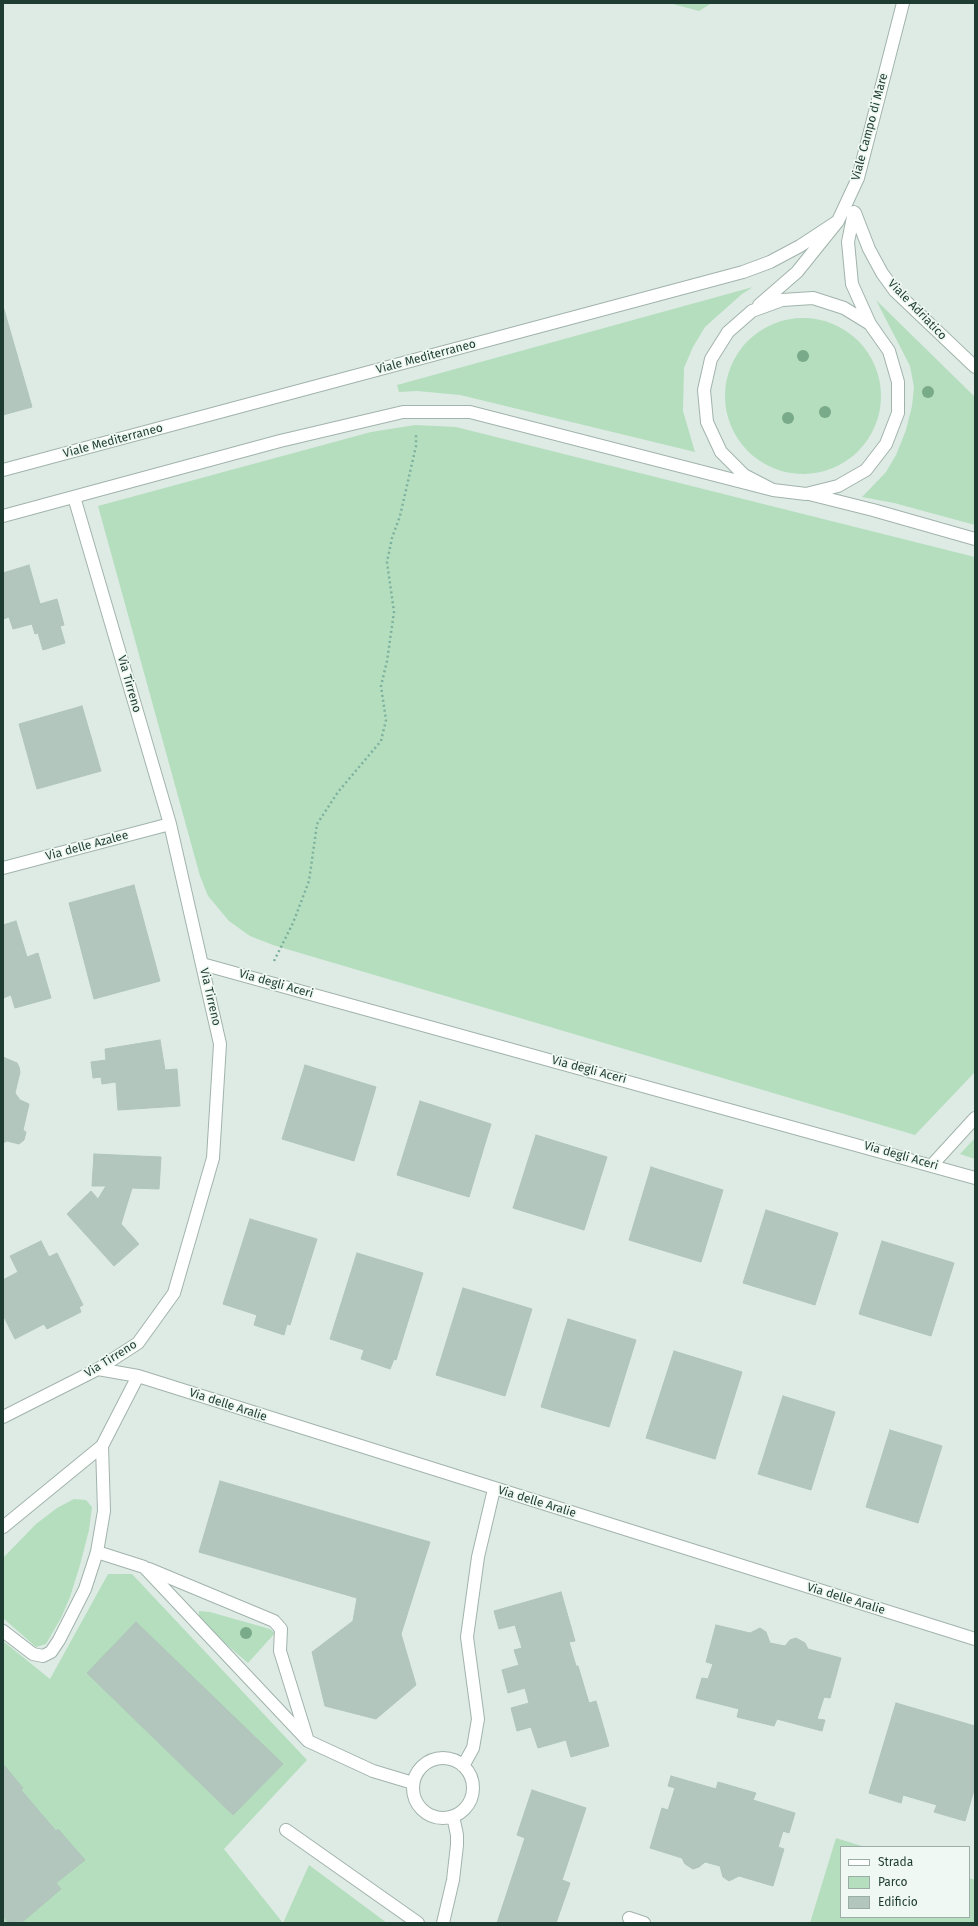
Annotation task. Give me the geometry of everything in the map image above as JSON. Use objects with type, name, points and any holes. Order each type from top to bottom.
[{"type":"street","name":"Viale Campo di Mare","points":[[773,490],[744,475],[721,452],[707,422],[704,390],[711,359],[728,332],[797,272],[838,221],[858,178],[903,3]]},
{"type":"street","name":"Viale Adriatico","points":[[858,178],[854,212],[869,249],[882,273],[896,291],[975,367]]},
{"type":"street","points":[[806,494],[838,486],[866,470],[886,444],[898,413],[898,382],[889,351],[870,324],[852,284],[848,242],[854,212]]},
{"type":"street","name":"Viale Mediterraneo","points":[[3,470],[743,272],[770,262],[800,246],[838,221]]},
{"type":"street","points":[[752,312],[782,300],[813,298],[844,308],[870,324]]},
{"type":"street","points":[[3,516],[303,435],[372,418],[403,412],[470,412],[773,490],[806,494],[874,510],[975,539]]},
{"type":"street","name":"Via Tirreno","points":[[3,1417],[98,1369],[138,1343],[174,1292],[213,1158],[220,1044],[170,824],[74,497]]},
{"type":"street","name":"Via delle Azalee","points":[[3,868],[170,824]]},
{"type":"street","name":"Via degli Aceri","points":[[202,964],[975,1178]]},
{"type":"street","points":[[932,1165],[975,1118]]},
{"type":"street","name":"Via delle Aralie","points":[[98,1369],[138,1376],[975,1639]]},
{"type":"street","points":[[3,1527],[102,1446],[138,1376]]},
{"type":"street","points":[[3,1631],[33,1654],[43,1656],[51,1652],[60,1640],[85,1589],[97,1552],[104,1511],[102,1446]]},
{"type":"street","points":[[463,1766],[473,1748],[478,1719],[467,1637],[478,1557],[494,1489]]},
{"type":"street","points":[[97,1552],[144,1566],[274,1621],[281,1629],[280,1652],[308,1741]]},
{"type":"street","points":[[144,1566],[308,1741],[373,1771],[413,1783]]},
{"type":"street","points":[[442,1757],[452,1759],[463,1766],[471,1778],[473,1787],[472,1796],[462,1812],[444,1818],[426,1813],[419,1807],[414,1799],[413,1783],[418,1771],[424,1764],[442,1757]]},
{"type":"street","points":[[443,1923],[453,1880],[457,1846],[457,1835],[453,1816]]},
{"type":"street","points":[[286,1830],[418,1923]]},
{"type":"street","points":[[629,1918],[644,1923]]},
{"type":"path","points":[[264,981],[293,923],[308,881],[317,824],[338,792],[381,740],[386,720],[380,686],[387,661],[394,612],[387,562],[392,538],[400,516],[416,446],[415,412]]},
{"type":"green space","points":[[669,3],[712,3],[699,11]]},
{"type":"green space","points":[[753,287],[742,294],[705,327],[693,347],[684,368],[683,411],[695,452],[460,395],[417,391],[399,392],[397,385]]},
{"type":"green space","points":[[876,300],[975,397],[975,525],[894,503],[862,497],[886,472],[896,455],[906,430],[912,406],[914,387],[910,366]]},
{"type":"green space","points":[[803,318],[833,324],[846,331],[858,341],[868,353],[875,366],[881,396],[875,426],[868,439],[858,451],[846,461],[833,468],[803,474],[773,468],[760,461],[748,451],[738,439],[731,426],[725,396],[731,366],[738,353],[748,341],[760,331],[773,324]]},
{"type":"green space","points":[[415,425],[456,427],[975,557],[975,1072],[915,1135],[273,945],[250,936],[229,921],[208,896],[200,876],[98,506],[371,432]]},
{"type":"green space","points":[[975,1138],[975,1159],[960,1154]]},
{"type":"green space","points":[[74,1499],[86,1500],[92,1507],[89,1530],[70,1597],[61,1618],[46,1644],[36,1647],[3,1618],[3,1558],[36,1524],[57,1508]]},
{"type":"green space","points":[[108,1574],[132,1574],[307,1760],[224,1849],[283,1923],[3,1923],[3,1641],[50,1679]]},
{"type":"green space","points":[[199,1611],[210,1612],[270,1629],[275,1633],[248,1663],[205,1626],[199,1617]]},
{"type":"green space","points":[[836,1838],[862,1846],[840,1846],[840,1918],[970,1918],[970,1878],[975,1880],[975,1923],[810,1923]]},
{"type":"green space","points":[[309,1865],[387,1923],[283,1923]]},
{"type":"building","points":[[3,306],[32,407],[3,415]]},
{"type":"building","points":[[29,565],[40,604],[57,599],[64,625],[60,626],[65,643],[43,650],[38,633],[35,634],[32,624],[13,629],[9,617],[3,619],[3,573]]},
{"type":"building","points":[[82,706],[101,771],[37,789],[19,724]]},
{"type":"building","points":[[134,885],[160,981],[94,999],[69,903]]},
{"type":"building","points":[[16,921],[27,957],[38,953],[51,998],[15,1008],[11,995],[3,998],[3,925]]},
{"type":"building","points":[[160,1040],[165,1070],[177,1069],[180,1106],[118,1110],[116,1082],[102,1084],[101,1077],[93,1078],[91,1062],[106,1060],[105,1049]]},
{"type":"building","points":[[3,1057],[17,1063],[20,1072],[15,1093],[20,1100],[29,1104],[23,1130],[26,1132],[24,1140],[19,1144],[7,1141],[3,1143]]},
{"type":"building","points":[[305,1065],[376,1087],[354,1161],[282,1139]]},
{"type":"building","points":[[420,1101],[491,1124],[469,1197],[397,1175]]},
{"type":"building","points":[[536,1135],[607,1157],[584,1230],[513,1208]]},
{"type":"building","points":[[94,1154],[161,1157],[159,1189],[132,1188],[121,1224],[139,1244],[114,1266],[67,1214],[91,1191],[98,1199],[106,1186],[92,1186]]},
{"type":"building","points":[[651,1167],[723,1190],[701,1262],[629,1240]]},
{"type":"building","points":[[766,1210],[838,1233],[815,1305],[743,1283]]},
{"type":"building","points":[[250,1219],[317,1239],[290,1325],[287,1324],[284,1335],[254,1325],[257,1315],[223,1304]]},
{"type":"building","points":[[41,1241],[49,1257],[57,1253],[83,1305],[79,1307],[81,1312],[47,1329],[44,1324],[15,1339],[3,1315],[3,1280],[18,1272],[10,1256]]},
{"type":"building","points":[[882,1241],[954,1263],[931,1336],[859,1314]]},
{"type":"building","points":[[357,1253],[423,1273],[396,1360],[394,1359],[390,1369],[361,1359],[364,1350],[330,1339]]},
{"type":"building","points":[[463,1288],[532,1309],[505,1396],[436,1375]]},
{"type":"building","points":[[568,1319],[636,1340],[609,1427],[541,1407]]},
{"type":"building","points":[[674,1351],[742,1372],[715,1459],[646,1438]]},
{"type":"building","points":[[783,1396],[835,1412],[811,1490],[758,1474]]},
{"type":"building","points":[[890,1430],[942,1446],[918,1523],[866,1507]]},
{"type":"building","points":[[220,1481],[430,1542],[401,1634],[416,1685],[376,1719],[325,1706],[312,1652],[353,1621],[357,1598],[199,1552]]},
{"type":"building","points":[[561,1592],[575,1641],[569,1642],[576,1666],[578,1666],[589,1703],[596,1701],[609,1746],[571,1757],[566,1740],[538,1748],[531,1727],[517,1731],[511,1708],[529,1703],[525,1688],[508,1693],[502,1670],[519,1665],[514,1650],[522,1648],[515,1625],[499,1629],[494,1611]]},
{"type":"building","points":[[136,1622],[283,1764],[233,1815],[87,1673]]},
{"type":"building","points":[[716,1625],[750,1633],[760,1628],[766,1632],[770,1643],[785,1646],[790,1640],[796,1638],[805,1643],[808,1649],[841,1658],[830,1698],[824,1697],[817,1719],[825,1720],[822,1731],[777,1719],[774,1726],[737,1717],[739,1709],[696,1698],[702,1678],[708,1679],[713,1664],[706,1662]]},
{"type":"building","points":[[896,1703],[975,1726],[975,1787],[965,1821],[934,1812],[937,1805],[903,1795],[901,1803],[869,1793]]},
{"type":"building","points":[[3,1764],[23,1788],[21,1790],[56,1831],[58,1829],[85,1860],[56,1883],[61,1889],[21,1923],[9,1923],[3,1916]]},
{"type":"building","points":[[671,1776],[716,1789],[718,1782],[756,1793],[753,1800],[795,1813],[789,1833],[783,1831],[778,1847],[784,1849],[773,1886],[739,1876],[729,1881],[723,1877],[720,1866],[705,1862],[699,1867],[693,1869],[685,1864],[682,1858],[650,1848],[662,1808],[668,1810],[675,1788],[668,1786]]},
{"type":"building","points":[[532,1790],[586,1808],[562,1880],[570,1883],[556,1923],[497,1923],[525,1838],[517,1835]]}]
